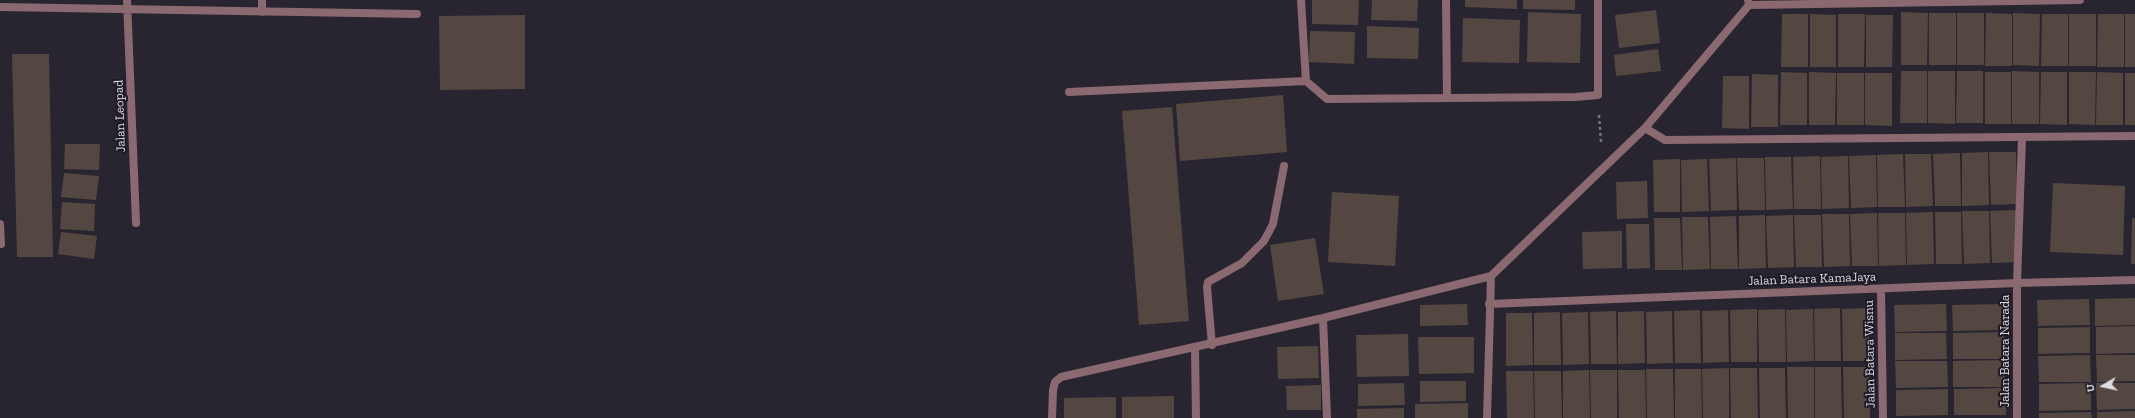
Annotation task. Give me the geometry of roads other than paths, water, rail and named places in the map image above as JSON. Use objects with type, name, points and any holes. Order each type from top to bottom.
[{"type":"street","name":"Jalan Leopad","points":[[127,0],[136,223]]},
{"type":"street","points":[[262,0],[262,12]]},
{"type":"street","points":[[1301,0],[1306,81]]},
{"type":"street","points":[[1446,0],[1447,97]]},
{"type":"street","points":[[1069,92],[1306,81],[1328,99],[1574,97],[1598,95],[1598,0]]},
{"type":"street","points":[[1052,418],[1053,390],[1055,382],[1061,377],[1212,345],[1491,276],[1645,128],[1749,2],[2080,0]]},
{"type":"street","points":[[0,7],[417,14]]},
{"type":"street","points":[[1645,128],[1665,140],[2135,136]]},
{"type":"street","name":"Jalan Batara Narada","points":[[2017,418],[2017,283],[2022,138]]},
{"type":"street","points":[[1212,345],[1207,287],[1208,282],[1242,263],[1264,240],[1273,224],[1284,166]]},
{"type":"street","points":[[0,224],[1,244]]},
{"type":"street","points":[[1487,418],[1489,304],[1491,276]]},
{"type":"street","name":"Jalan Batara KamaJaya","points":[[1489,304],[2017,283],[2135,280]]},
{"type":"street","name":"Jalan Batara Wisnu","points":[[1881,289],[1883,418]]},
{"type":"street","points":[[1323,318],[1327,418]]},
{"type":"street","points":[[1195,348],[1196,418]]}]
